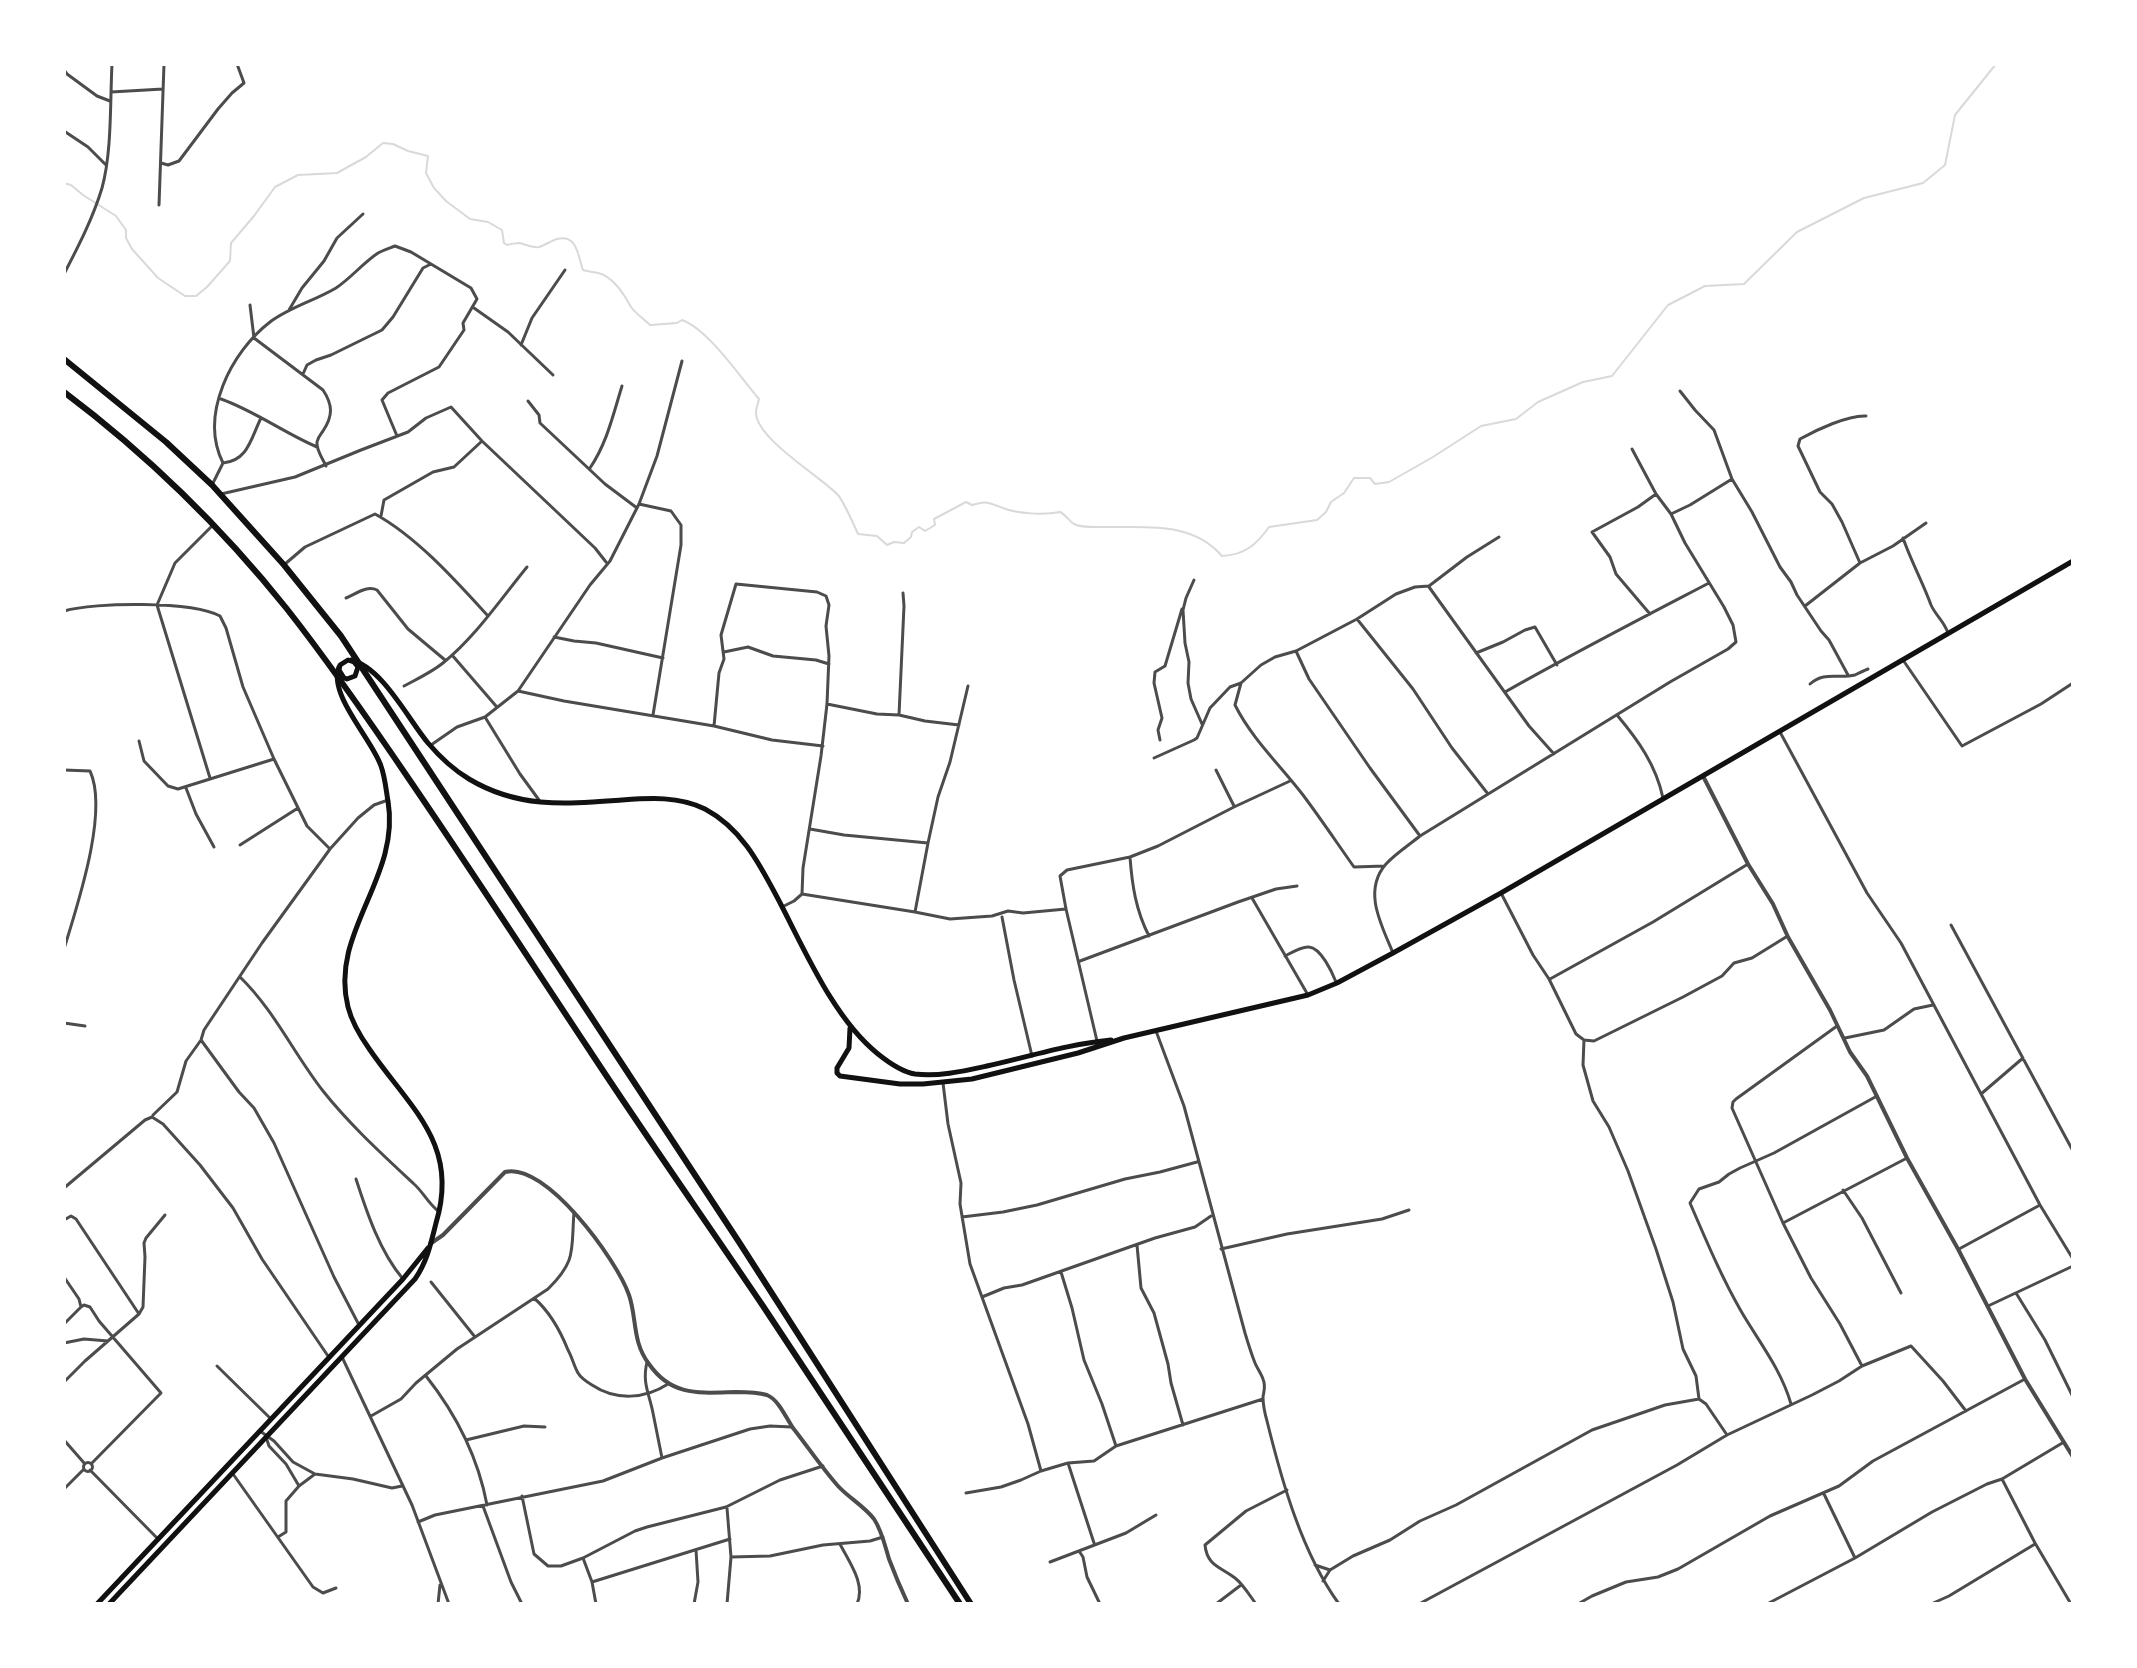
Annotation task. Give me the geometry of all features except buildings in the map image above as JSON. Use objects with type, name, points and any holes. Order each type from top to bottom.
[{"type":"highway","points":[[64,359],[166,442],[212,485],[284,565],[341,636],[358,667],[739,1242],[971,1604]]},
{"type":"highway","points":[[64,392],[95,415],[184,495],[338,671],[345,687],[483,888],[960,1604]]},
{"type":"main road","points":[[850,1028],[849,1048],[837,1068],[840,1076],[900,1084],[943,1083],[1014,1069],[1124,1038],[1308,995],[1337,983],[1501,893],[2073,561]]},
{"type":"main road","points":[[109,1604],[415,1279],[423,1268],[439,1213],[442,1181],[434,1140],[418,1111],[355,1029],[344,991],[344,969],[349,946],[380,871],[389,827],[388,800],[381,765],[337,682],[342,662],[377,677],[430,746],[468,778],[496,793],[540,803],[569,804],[651,798],[689,803],[705,809],[734,831],[750,850],[850,1028],[887,1061],[913,1073],[960,1072],[1097,1041],[1124,1038]]},
{"type":"main road","points":[[358,667],[377,677]]},
{"type":"main road","points":[[343,697],[347,678],[358,667]]},
{"type":"main road","points":[[338,671],[347,678]]},
{"type":"main road","points":[[97,1604],[403,1279],[430,1244]]},
{"type":"street","points":[[64,274],[98,199],[106,165],[112,64]]},
{"type":"street","points":[[159,205],[164,64]]},
{"type":"street","points":[[161,163],[168,165],[179,161],[218,109],[244,83],[237,64]]},
{"type":"street","points":[[64,70],[97,96],[111,102]]},
{"type":"street","points":[[111,92],[163,89]]},
{"type":"street","points":[[64,131],[88,147],[106,165]]},
{"type":"street","points":[[289,310],[337,238],[363,214]]},
{"type":"street","points":[[223,463],[218,452],[215,419],[220,398],[229,370],[254,338],[272,321],[336,288],[379,253],[395,246],[418,255],[471,288],[477,299],[463,323],[464,330],[439,367],[388,393],[382,400],[397,436]]},
{"type":"street","points":[[303,374],[307,365],[382,330],[423,268],[431,264]]},
{"type":"street","points":[[521,345],[532,318],[565,270]]},
{"type":"street","points":[[250,305],[254,338],[323,390],[332,409],[330,419],[317,439],[317,447],[326,466]]},
{"type":"street","points":[[473,308],[508,332],[553,375]]},
{"type":"street","points":[[430,746],[457,727],[485,717],[518,691],[607,564],[638,506],[657,456],[682,361]]},
{"type":"street","points":[[589,469],[605,442],[622,386]]},
{"type":"street","points":[[1680,391],[1714,430],[1732,479],[1780,567],[1829,640],[1848,675]]},
{"type":"street","points":[[220,398],[243,406],[317,447]]},
{"type":"street","points":[[528,401],[539,415],[540,423],[605,484],[638,506],[671,511],[681,525],[677,571],[653,715]]},
{"type":"street","points":[[221,494],[272,484],[326,466],[408,432],[426,418],[451,407],[482,441],[595,548],[607,564]]},
{"type":"street","points":[[1860,563],[1842,522],[1832,504],[1820,492],[1798,446],[1800,439],[1810,433],[1856,415],[1866,416]]},
{"type":"street","points":[[223,463],[242,457],[261,418]]},
{"type":"street","points":[[381,517],[384,500],[433,472],[454,467],[482,441]]},
{"type":"street","points":[[1393,953],[1375,908],[1376,884],[1384,866],[1420,836],[1736,642],[1733,625],[1632,449]]},
{"type":"street","points":[[212,485],[223,463]]},
{"type":"street","points":[[1671,514],[1732,479]]},
{"type":"street","points":[[1650,614],[1616,574],[1610,557],[1592,532],[1656,494]]},
{"type":"street","points":[[284,565],[305,547],[375,514],[421,548],[488,616]]},
{"type":"street","points":[[1805,606],[1860,563],[1893,546],[1926,523]]},
{"type":"street","points":[[210,778],[157,605],[175,563],[213,525]]},
{"type":"street","points":[[1154,758],[1197,738],[1210,708],[1230,687],[1241,683],[1261,665],[1296,651],[1357,619],[1396,594],[1429,586],[1499,537]]},
{"type":"street","points":[[1903,538],[1922,586],[1929,594],[1932,608],[1943,620],[1948,633]]},
{"type":"street","points":[[404,686],[446,661],[476,632],[527,567]]},
{"type":"street","points":[[1160,740],[1158,730],[1162,718],[1154,683],[1155,672],[1165,666],[1176,625],[1194,580]]},
{"type":"street","points":[[714,726],[719,673],[724,659],[721,635],[733,587],[740,583],[817,592],[826,596],[829,605],[826,626],[829,664],[827,704],[803,868],[802,894],[782,906]]},
{"type":"street","points":[[1505,692],[1709,583]]},
{"type":"street","points":[[1429,586],[1529,726],[1554,754]]},
{"type":"street","points":[[346,598],[366,589],[377,590],[408,629],[446,661]]},
{"type":"street","points":[[899,715],[903,593]]},
{"type":"street","points":[[1185,602],[1188,683],[1202,724]]},
{"type":"street","points":[[64,611],[85,607],[157,605],[199,609],[220,616],[243,687],[274,759],[307,826],[330,849]]},
{"type":"street","points":[[1357,619],[1413,689],[1452,748],[1488,794]]},
{"type":"street","points":[[1476,653],[1535,627],[1557,665]]},
{"type":"street","points":[[554,637],[663,658]]},
{"type":"street","points":[[724,652],[748,647],[773,656],[829,664]]},
{"type":"street","points":[[1296,651],[1309,679],[1420,836]]},
{"type":"street","points":[[452,655],[496,706]]},
{"type":"street","points":[[1903,660],[1962,746],[2041,704],[2073,683]]},
{"type":"street","points":[[1810,684],[1825,675],[1854,675],[1868,669]]},
{"type":"street","points":[[1241,683],[1235,705],[1244,723],[1354,867],[1384,866]]},
{"type":"street","points":[[915,912],[938,797],[950,762],[968,686]]},
{"type":"street","points":[[518,691],[714,726],[772,740],[823,746]]},
{"type":"street","points":[[827,704],[959,725]]},
{"type":"street","points":[[1617,715],[1656,772],[1663,799]]},
{"type":"street","points":[[485,717],[539,800]]},
{"type":"street","points":[[1779,731],[1867,893],[1901,943],[2040,1205],[2073,1259]]},
{"type":"street","points":[[139,741],[144,761],[168,786],[178,789],[274,759]]},
{"type":"street","points":[[64,770],[90,771],[97,803],[92,842],[64,949]]},
{"type":"street","points":[[1216,770],[1234,807]]},
{"type":"street","points":[[1703,776],[1850,1052],[1867,1076],[1907,1158],[2025,1379],[2073,1457]]},
{"type":"street","points":[[1097,1041],[1060,876],[1067,870],[1130,857],[1158,846],[1290,781]]},
{"type":"street","points":[[186,788],[214,847]]},
{"type":"street","points":[[64,1188],[152,1117],[177,1092],[186,1061],[262,943],[330,849],[358,818],[374,805],[388,800]]},
{"type":"street","points":[[240,845],[298,808]]},
{"type":"street","points":[[810,829],[928,843]]},
{"type":"street","points":[[1130,857],[1132,889],[1142,924],[1149,936]]},
{"type":"street","points":[[1549,979],[1653,922],[1748,864]]},
{"type":"street","points":[[1080,961],[1276,889],[1297,886]]},
{"type":"street","points":[[1501,893],[1576,1034],[1584,1040],[1594,1041],[1683,997],[1722,976],[1734,963],[1752,958],[1788,937]]},
{"type":"street","points":[[802,894],[950,919],[992,916],[1008,911],[1023,913],[1066,909]]},
{"type":"street","points":[[1252,898],[1308,995]]},
{"type":"street","points":[[1002,917],[1032,1056]]},
{"type":"street","points":[[1951,925],[2073,1151]]},
{"type":"street","points":[[1285,956],[1307,946],[1312,947],[1328,965],[1337,983]]},
{"type":"street","points":[[240,977],[255,992],[324,1091],[375,1149],[422,1192],[439,1213]]},
{"type":"street","points":[[1844,1038],[1884,1030],[1914,1009],[1933,1005]]},
{"type":"street","points":[[64,1023],[85,1026]]},
{"type":"street","points":[[1837,1026],[1733,1102],[1732,1108],[1783,1223],[1862,1366]]},
{"type":"street","points":[[1156,1031],[1184,1106],[1221,1249],[1255,1362],[1264,1380],[1266,1419],[1287,1490],[1315,1565],[1339,1604]]},
{"type":"street","points":[[201,1040],[254,1108],[274,1143],[359,1325]]},
{"type":"street","points":[[1584,1040],[1583,1065],[1593,1101],[1609,1127],[1628,1171],[1656,1249],[1673,1302],[1683,1349],[1696,1376],[1699,1399]]},
{"type":"street","points":[[1981,1094],[2023,1058]]},
{"type":"street","points":[[943,1083],[961,1183],[960,1204],[970,1264],[1028,1424],[1041,1471]]},
{"type":"street","points":[[1791,1404],[1782,1377],[1719,1270],[1690,1203],[1699,1189],[1719,1182],[1877,1096]]},
{"type":"street","points":[[152,1117],[163,1124],[200,1165],[233,1208],[262,1259],[329,1357]]},
{"type":"street","points":[[1783,1223],[1907,1158]]},
{"type":"street","points":[[962,1217],[1037,1205],[1197,1162]]},
{"type":"street","points":[[430,1244],[443,1235],[505,1172],[513,1170],[530,1175],[574,1212],[602,1246],[623,1281],[632,1309],[634,1330],[647,1362],[668,1384],[680,1390],[751,1392],[767,1395],[774,1400],[839,1486],[875,1520],[908,1604]]},
{"type":"street","points":[[356,1179],[377,1234],[403,1279]]},
{"type":"street","points":[[1843,1190],[1862,1218],[1901,1293]]},
{"type":"street","points":[[1958,1249],[2040,1205]]},
{"type":"street","points":[[1221,1249],[1287,1234],[1382,1219],[1409,1210]]},
{"type":"street","points":[[371,1416],[401,1399],[440,1362],[548,1289],[560,1277],[572,1253],[574,1212]]},
{"type":"street","points":[[64,1382],[139,1314],[143,1307],[144,1243],[165,1215]]},
{"type":"street","points":[[982,1297],[1195,1227],[1212,1215]]},
{"type":"street","points":[[64,1220],[71,1216],[76,1219],[139,1314]]},
{"type":"street","points":[[1137,1245],[1141,1288],[1154,1313],[1183,1425]]},
{"type":"street","points":[[1988,1306],[2073,1266]]},
{"type":"street","points":[[1061,1272],[1084,1360],[1116,1446]]},
{"type":"street","points":[[64,1277],[81,1307]]},
{"type":"street","points":[[431,1282],[475,1337]]},
{"type":"street","points":[[2016,1293],[2071,1386],[2073,1397]]},
{"type":"street","points":[[533,1298],[550,1315],[579,1375],[594,1387],[610,1395],[631,1397],[648,1395],[668,1384]]},
{"type":"street","points":[[64,1324],[84,1305],[90,1307],[161,1393],[91,1464],[85,1464],[64,1440]]},
{"type":"street","points":[[65,1343],[84,1339],[108,1341]]},
{"type":"street","points":[[1419,1604],[1727,1435],[1839,1381],[1862,1366],[1911,1346],[1966,1411]]},
{"type":"street","points":[[342,1357],[418,1522],[449,1604]]},
{"type":"street","points":[[647,1362],[644,1375],[662,1458]]},
{"type":"street","points":[[217,1366],[271,1419]]},
{"type":"street","points":[[426,1376],[454,1414],[466,1440],[483,1489],[485,1506],[511,1582],[522,1604]]},
{"type":"street","points":[[1578,1604],[1626,1582],[1665,1575],[1770,1516],[1824,1494],[1873,1461],[2025,1379]]},
{"type":"street","points":[[966,1493],[1001,1487],[1068,1463],[1094,1461],[1116,1446],[1263,1399]]},
{"type":"street","points":[[1323,1581],[1330,1570],[1353,1556],[1390,1540],[1592,1430],[1665,1405],[1699,1399],[1706,1404],[1727,1435]]},
{"type":"street","points":[[466,1440],[524,1426],[545,1427]]},
{"type":"street","points":[[418,1522],[435,1515],[603,1481],[750,1429],[793,1427]]},
{"type":"street","points":[[260,1431],[293,1462],[315,1474],[392,1488],[402,1486]]},
{"type":"street","points":[[266,1437],[269,1446],[286,1464],[299,1486]]},
{"type":"street","points":[[1767,1604],[1855,1558],[1932,1512],[2002,1479],[2064,1442]]},
{"type":"street","points":[[1068,1463],[1095,1545]]},
{"type":"street","points":[[64,1489],[84,1469],[85,1464]]},
{"type":"street","points":[[90,1470],[93,1467],[91,1464]]},
{"type":"street","points":[[522,1496],[534,1554],[548,1566],[561,1566],[635,1531],[726,1507],[780,1480],[823,1465]]},
{"type":"street","points":[[84,1469],[90,1470],[158,1540]]},
{"type":"street","points":[[233,1473],[313,1587],[323,1593],[336,1588]]},
{"type":"street","points":[[278,1537],[287,1528],[286,1501],[315,1474]]},
{"type":"street","points":[[2002,1479],[2071,1603]]},
{"type":"street","points":[[1256,1604],[1235,1578],[1214,1565],[1207,1556],[1205,1545],[1246,1511],[1287,1490]]},
{"type":"street","points":[[1824,1494],[1855,1558]]},
{"type":"street","points":[[726,1507],[731,1557],[727,1604]]},
{"type":"street","points":[[1050,1562],[1126,1533],[1156,1515]]},
{"type":"street","points":[[731,1557],[770,1556],[883,1537]]},
{"type":"street","points":[[592,1582],[730,1539]]},
{"type":"street","points":[[1931,1604],[2035,1543]]},
{"type":"street","points":[[840,1544],[861,1590],[857,1604]]},
{"type":"street","points":[[694,1604],[698,1582],[696,1550]]},
{"type":"street","points":[[1079,1551],[1100,1604]]},
{"type":"street","points":[[583,1558],[596,1604]]},
{"type":"street","points":[[1315,1565],[1330,1570]]},
{"type":"street","points":[[438,1604],[440,1582]]},
{"type":"street","points":[[1216,1604],[1241,1585]]},
{"type":"waterway","points":[[64,183],[116,216],[126,230],[126,238],[132,249],[158,278],[185,296],[196,296],[230,261],[231,243],[275,187],[298,175],[337,173],[366,157],[383,143],[393,144],[428,156],[426,173],[434,188],[470,219],[488,222],[502,230],[507,245],[520,243],[539,247],[557,239],[569,240],[576,248],[583,270],[611,280],[633,310],[650,325],[682,320],[703,333],[759,399],[756,412],[758,422],[766,433],[838,495],[858,534],[877,536],[887,545],[904,543],[919,527],[925,531],[935,525],[934,519],[966,502],[972,505],[985,502],[1023,513],[1060,512],[1081,526],[1153,527],[1183,532],[1197,537],[1222,556],[1250,548],[1269,527],[1317,520],[1331,502],[1344,493],[1354,478],[1370,478],[1375,484],[1389,482],[1481,426],[1516,419],[1538,402],[1583,382],[1612,376],[1668,305],[1705,286],[1744,284],[1797,232],[1864,198],[1923,183],[1945,165],[1955,115],[1996,64]]}]
